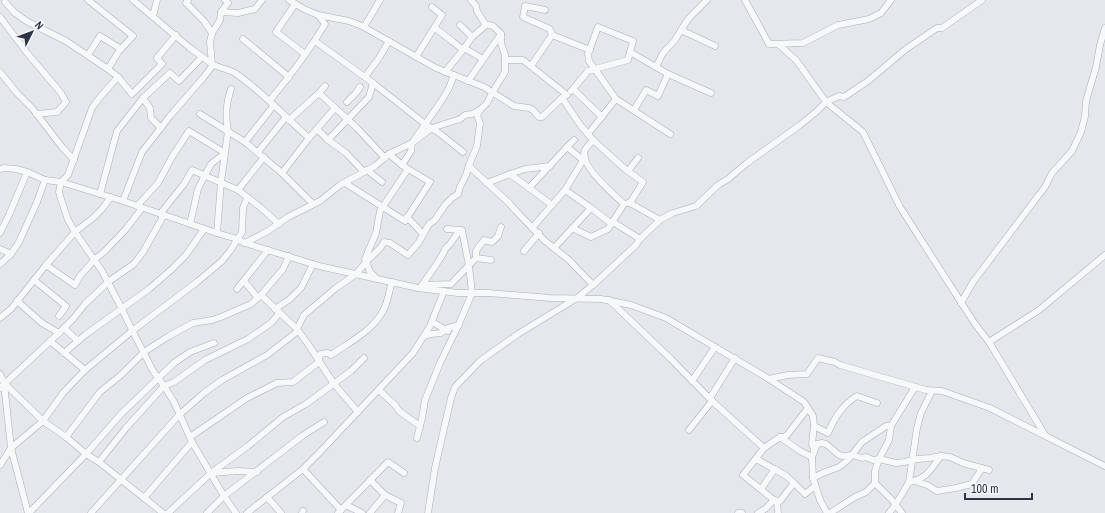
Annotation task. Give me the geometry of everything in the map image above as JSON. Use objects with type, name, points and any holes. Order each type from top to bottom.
[{"type":"street","points":[[88,0],[133,36],[114,58],[108,69]]},
{"type":"street","points":[[133,0],[213,65],[234,72],[272,103],[309,138]]},
{"type":"street","points":[[153,16],[157,0]]},
{"type":"street","points":[[188,0],[186,3],[204,21],[212,33]]},
{"type":"street","points":[[123,201],[142,152],[213,65],[210,42],[212,33],[220,20],[221,12],[228,3],[225,0]]},
{"type":"street","points":[[221,12],[238,13],[255,9],[262,0]]},
{"type":"street","points":[[364,27],[380,0]]},
{"type":"street","points":[[91,513],[159,436],[179,415],[204,393],[222,380],[267,356],[297,330],[304,315],[336,288],[356,274],[384,242],[390,243],[408,256],[419,242],[429,224],[435,220],[445,205],[458,194],[477,146],[480,123],[477,115],[487,103],[505,72],[505,55],[501,43],[501,34],[493,26],[485,24],[476,11],[476,6],[471,0]]},
{"type":"street","points":[[656,67],[663,53],[675,40],[689,18],[707,0]]},
{"type":"street","points":[[745,0],[769,44],[803,43],[838,25],[869,19],[881,12],[891,0]]},
{"type":"street","points":[[428,513],[435,468],[451,398],[455,387],[480,361],[518,334],[577,298],[636,245],[640,238],[660,220],[673,213],[696,206],[718,185],[800,125],[826,102],[839,96],[844,97],[918,40],[936,28],[942,28],[982,0]]},
{"type":"street","points":[[305,54],[276,32],[292,1],[318,15],[349,21],[364,27],[436,68],[484,87],[514,106],[529,108],[540,117],[573,89],[588,72],[595,70],[628,60],[633,42],[598,27],[588,54],[589,61],[595,70],[616,99],[670,134]]},
{"type":"street","points":[[4,2],[15,13],[28,22],[66,41],[108,69],[118,77],[132,94],[162,64],[156,58],[176,35]]},
{"type":"street","points":[[545,10],[525,6],[523,18],[550,29],[552,35]]},
{"type":"street","points":[[416,57],[442,15],[432,7]]},
{"type":"street","points":[[245,142],[325,24],[318,15]]},
{"type":"street","points":[[0,17],[28,54],[61,93],[66,102],[57,112],[36,114]]},
{"type":"street","points":[[460,25],[472,37]]},
{"type":"street","points":[[445,72],[472,37],[486,25]]},
{"type":"street","points":[[434,28],[464,49],[483,59]]},
{"type":"street","points":[[961,303],[973,282],[1036,200],[1052,173],[1072,151],[1081,132],[1086,116],[1086,101],[1105,28]]},
{"type":"street","points":[[681,30],[715,46]]},
{"type":"street","points":[[468,81],[501,34]]},
{"type":"street","points":[[552,35],[590,50]]},
{"type":"street","points":[[531,66],[552,35]]},
{"type":"street","points":[[88,56],[100,36],[121,49]]},
{"type":"street","points":[[244,39],[289,77]]},
{"type":"street","points":[[315,40],[463,152]]},
{"type":"street","points":[[365,77],[389,42]]},
{"type":"street","points":[[778,44],[796,60],[826,102],[863,132],[900,207],[961,303],[989,342],[1045,435]]},
{"type":"street","points":[[630,52],[668,74],[711,93]]},
{"type":"street","points":[[100,194],[117,130],[143,98],[170,73],[178,81],[202,56]]},
{"type":"street","points":[[505,60],[523,60],[531,66],[564,96],[593,140],[628,171],[643,182],[608,229],[591,237],[572,228]]},
{"type":"street","points":[[0,72],[16,93],[36,114],[74,160]]},
{"type":"street","points":[[634,110],[646,90],[658,96],[668,74]]},
{"type":"street","points":[[402,165],[412,151],[412,143],[442,100],[454,75]]},
{"type":"street","points":[[118,77],[92,108],[68,175],[61,182],[60,192],[63,206],[68,220],[75,232],[108,282],[153,371],[174,402],[191,439],[224,496],[236,513]]},
{"type":"street","points":[[328,140],[369,97],[373,83]]},
{"type":"street","points":[[258,152],[288,119],[319,93],[325,86]]},
{"type":"street","points":[[347,102],[360,87]]},
{"type":"street","points":[[217,233],[221,182],[228,131],[226,104],[231,89]]},
{"type":"street","points":[[573,89],[602,117]]},
{"type":"street","points":[[319,93],[387,156],[430,182],[405,221],[344,182]]},
{"type":"street","points":[[143,98],[150,108],[151,118],[161,128]]},
{"type":"street","points":[[588,134],[616,99]]},
{"type":"street","points":[[282,173],[335,108]]},
{"type":"street","points":[[245,243],[268,232],[288,217],[314,204],[344,182],[375,166],[387,156],[412,143],[432,128],[460,119],[465,115],[472,114],[480,110]]},
{"type":"street","points":[[200,114],[245,142],[258,152],[314,204]]},
{"type":"street","points":[[317,129],[366,171],[382,182]]},
{"type":"street","points":[[46,265],[75,285],[80,276],[94,260],[106,252],[126,229],[139,207],[158,184],[172,157],[189,131],[225,153]]},
{"type":"street","points":[[529,188],[574,140]]},
{"type":"street","points":[[532,228],[565,190],[584,159],[585,150],[593,140]]},
{"type":"street","points":[[567,147],[585,159],[593,174],[627,204],[660,220]]},
{"type":"street","points":[[190,224],[198,189],[211,164],[225,153]]},
{"type":"street","points":[[238,190],[264,157]]},
{"type":"street","points":[[628,171],[638,158]]},
{"type":"street","points":[[469,165],[509,203],[532,228],[569,260],[593,285]]},
{"type":"street","points":[[487,183],[525,168],[550,166]]},
{"type":"street","points":[[0,169],[16,169],[45,180],[61,182],[313,264],[418,288],[458,293],[514,294],[550,298],[601,299],[631,305],[666,318],[735,358],[804,402],[812,416],[814,426],[812,444],[814,449]]},
{"type":"street","points":[[377,279],[370,272],[364,259],[376,233],[380,211],[408,169]]},
{"type":"street","points":[[2,385],[59,333],[85,304],[108,282],[134,264],[143,252],[162,215],[192,170],[238,190],[279,224]]},
{"type":"street","points":[[0,233],[2,225],[10,215],[27,172]]},
{"type":"street","points":[[510,174],[552,206]]},
{"type":"street","points":[[0,264],[11,254],[19,242],[45,180]]},
{"type":"street","points":[[565,190],[613,223],[640,238]]},
{"type":"street","points":[[0,318],[11,309],[46,265],[75,232],[102,209],[110,197]]},
{"type":"street","points":[[0,465],[11,448],[43,420],[63,393],[85,370],[132,330],[197,282],[222,261],[242,232],[243,208],[247,198]]},
{"type":"street","points":[[554,248],[591,208]]},
{"type":"street","points":[[407,217],[423,234]]},
{"type":"street","points":[[395,283],[422,285],[451,284],[476,258],[476,251],[484,240],[492,242],[498,236],[501,227]]},
{"type":"street","points":[[64,353],[149,289],[186,255],[204,229]]},
{"type":"street","points":[[447,229],[460,230]]},
{"type":"street","points":[[417,438],[425,400],[472,293],[469,266],[462,230],[460,230]]},
{"type":"street","points":[[422,285],[436,265],[445,248],[450,244],[460,230]]},
{"type":"street","points":[[524,251],[539,233]]},
{"type":"street","points":[[0,249],[11,254]]},
{"type":"street","points":[[237,289],[268,250]]},
{"type":"street","points":[[66,437],[100,392],[121,375],[144,352],[193,323],[212,320],[251,304],[260,296],[283,269],[289,256]]},
{"type":"street","points":[[989,342],[1039,310],[1105,256]]},
{"type":"street","points":[[476,258],[490,260]]},
{"type":"street","points":[[277,311],[301,288],[313,264]]},
{"type":"street","points":[[34,280],[66,306],[59,316]]},
{"type":"street","points":[[244,281],[297,330],[334,384],[358,412]]},
{"type":"street","points":[[144,498],[191,439],[247,398],[277,382],[293,382],[319,362],[320,354],[328,353],[331,355],[374,324],[384,309],[395,283]]},
{"type":"street","points":[[247,513],[303,469],[413,353],[432,322],[444,291]]},
{"type":"street","points":[[609,300],[711,400],[764,448]]},
{"type":"street","points":[[17,301],[42,323],[59,333]]},
{"type":"street","points":[[99,462],[126,428],[164,386],[174,382],[205,360],[248,339],[271,323],[278,316],[277,311]]},
{"type":"street","points":[[432,322],[454,334]]},
{"type":"street","points":[[424,336],[440,333],[459,325]]},
{"type":"street","points":[[64,328],[78,341]]},
{"type":"street","points":[[50,341],[85,370]]},
{"type":"street","points":[[28,513],[86,454],[121,414],[174,363],[190,352],[214,343]]},
{"type":"street","points":[[692,381],[715,347]]},
{"type":"street","points":[[168,513],[212,473],[283,417],[306,404],[351,372],[364,358]]},
{"type":"street","points":[[689,430],[711,400],[735,358]]},
{"type":"street","points":[[769,379],[788,375],[807,374],[818,358],[835,362],[840,365],[915,387],[932,391],[942,391],[990,408],[1105,466]]},
{"type":"street","points":[[0,374],[11,448],[28,513]]},
{"type":"street","points":[[2,385],[43,420],[163,513]]},
{"type":"street","points":[[830,513],[855,496],[866,492],[875,482],[875,471],[879,459],[889,440],[891,426],[915,387]]},
{"type":"street","points":[[379,390],[396,406],[399,411],[420,426]]},
{"type":"street","points":[[889,513],[912,482],[917,428],[921,413],[932,391]]},
{"type":"street","points":[[814,426],[828,432],[838,412],[848,402],[857,396],[877,403]]},
{"type":"street","points":[[776,500],[743,475],[764,448],[780,437],[787,435],[808,408]]},
{"type":"street","points":[[207,513],[224,496],[302,436],[324,422]]},
{"type":"street","points":[[813,478],[838,467],[848,460],[862,442],[886,426],[891,426]]},
{"type":"street","points":[[780,437],[800,451],[812,457]]},
{"type":"street","points":[[827,513],[820,500],[813,478],[812,457],[817,444],[824,443],[839,455],[843,456],[851,455],[862,458],[866,457],[873,460],[879,459],[892,462],[904,462],[941,456],[986,469],[972,484],[956,488],[937,491],[927,485],[912,482]]},
{"type":"street","points":[[912,482],[928,474],[941,456]]},
{"type":"street","points":[[756,459],[785,475],[805,494],[815,486]]},
{"type":"street","points":[[303,469],[339,512],[388,462],[404,473]]},
{"type":"street","points":[[761,489],[775,469]]},
{"type":"street","points":[[212,473],[238,471],[257,472]]},
{"type":"street","points":[[370,480],[385,496],[401,503],[398,513]]},
{"type":"street","points":[[758,513],[776,500],[780,501],[794,482]]},
{"type":"street","points":[[875,482],[896,504],[902,513]]},
{"type":"street","points":[[370,513],[385,496]]},
{"type":"street","points":[[267,497],[281,513]]},
{"type":"street","points":[[776,500],[776,512]]},
{"type":"street","points":[[346,505],[362,513]]}]
